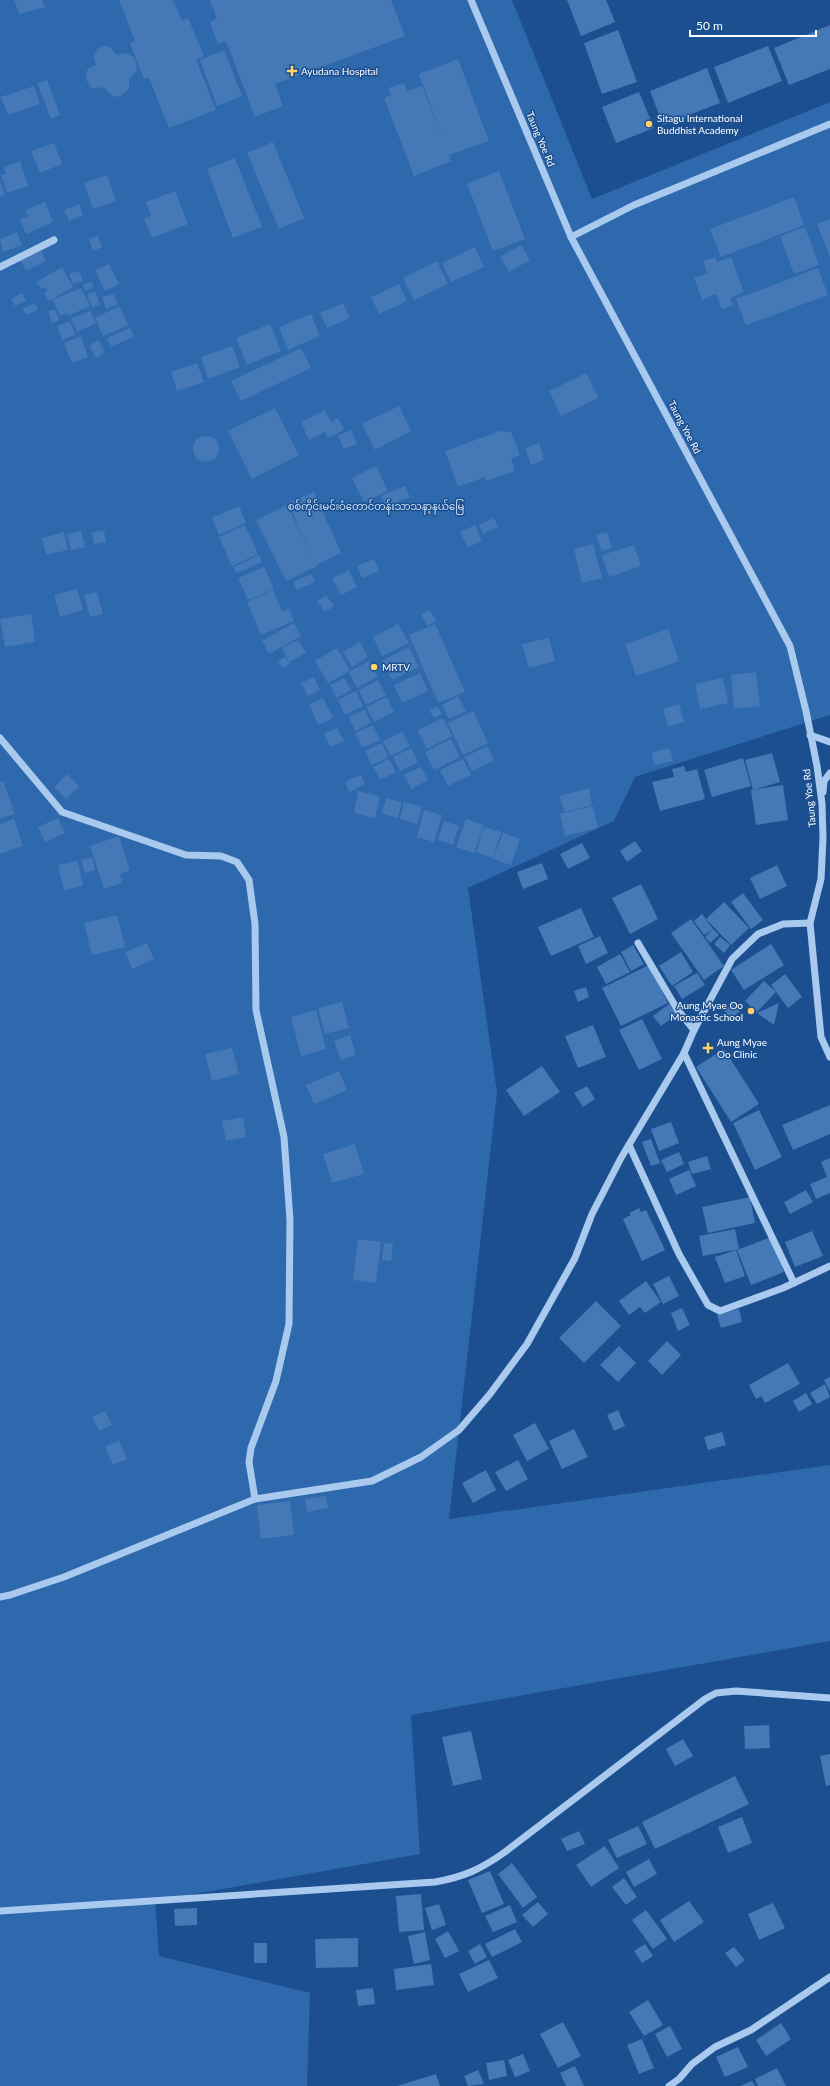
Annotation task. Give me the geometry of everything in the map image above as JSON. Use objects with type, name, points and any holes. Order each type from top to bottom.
[{"type":"street","name":"Taung Yoe Rd","points":[[471,0],[571,237],[786,637],[793,656],[810,735],[822,804],[823,838],[821,879],[810,923],[820,1037],[830,1057]]},
{"type":"street","points":[[571,237],[634,205],[830,124]]},
{"type":"street","points":[[0,267],[54,240]]},
{"type":"street","points":[[810,735],[830,742]]},
{"type":"street","points":[[0,738],[62,812],[186,854],[221,856],[237,862],[249,880],[255,924],[256,1010],[272,1076],[284,1137],[290,1220],[288,1324],[276,1381],[251,1448],[249,1462],[255,1500]]},
{"type":"street","points":[[822,804],[824,781],[830,773]]},
{"type":"street","points":[[0,1597],[10,1596],[64,1577],[255,1500],[372,1481],[421,1457],[459,1430],[490,1394],[527,1344],[575,1258],[598,1202],[629,1145],[684,1053],[694,1030],[732,959],[758,934],[783,924],[810,923]]},
{"type":"street","points":[[638,942],[678,1009],[694,1030]]},
{"type":"street","points":[[684,1053],[794,1282]]},
{"type":"street","points":[[629,1145],[679,1254],[708,1305],[720,1311],[830,1266]]},
{"type":"street","points":[[0,1911],[435,1882],[454,1879],[471,1874],[502,1855],[705,1699],[716,1693],[736,1691],[830,1698]]},
{"type":"street","points":[[669,2086],[679,2079],[692,2064],[715,2047],[751,2030],[830,1977]]},
{"type":"green space","name":"စစ်ကိုင်းမင်းဝံတောင်တန်းသာသနာ့နယ်မြေ","points":[[0,0],[512,0],[592,199],[830,102],[830,715],[635,777],[614,821],[468,888],[497,1093],[449,1519],[830,1465],[830,1641],[411,1715],[420,1854],[155,1901],[159,1956],[310,1993],[307,2086],[0,2086]]},
{"type":"building","points":[[14,0],[42,0],[45,7],[19,14]]},
{"type":"building","points":[[119,0],[173,0],[182,21],[188,18],[204,56],[196,60],[216,110],[169,128],[149,78],[144,79],[130,43],[135,41]]},
{"type":"building","name":"Ayudana Hospital","points":[[210,0],[391,0],[405,36],[275,84],[283,106],[255,117],[226,41],[218,45],[210,22],[217,19]]},
{"type":"building","points":[[567,0],[606,0],[615,22],[581,36]]},
{"type":"building","points":[[830,25],[830,69],[789,85],[774,48]]},
{"type":"building","points":[[618,30],[637,82],[602,94],[584,43]]},
{"type":"building","points":[[104,46],[110,47],[117,55],[126,53],[132,56],[136,61],[137,68],[134,75],[129,79],[129,89],[120,97],[113,96],[103,87],[93,89],[86,79],[86,72],[90,67],[96,65],[94,56],[97,49]]},
{"type":"building","points":[[768,46],[782,81],[728,103],[714,67]]},
{"type":"building","points":[[224,50],[242,96],[217,106],[200,60]]},
{"type":"building","points":[[458,59],[489,141],[449,155],[451,161],[414,176],[384,98],[391,95],[388,88],[404,83],[407,91],[422,86],[444,141],[419,74]]},
{"type":"building","points":[[707,68],[720,103],[663,125],[650,91]]},
{"type":"building","points":[[47,80],[60,115],[51,119],[37,83]]},
{"type":"building","points":[[34,86],[40,104],[8,115],[1,97]]},
{"type":"building","points":[[639,92],[654,128],[616,143],[602,107]]},
{"type":"building","points":[[273,142],[304,218],[279,229],[247,153]]},
{"type":"building","points":[[54,143],[62,164],[40,173],[31,151]]},
{"type":"building","points":[[235,158],[262,227],[233,238],[207,169]]},
{"type":"building","points":[[20,161],[28,186],[7,193],[1,175],[6,174],[4,167]]},
{"type":"building","points":[[499,171],[525,239],[493,251],[467,184]]},
{"type":"building","points":[[107,175],[116,201],[93,209],[84,183]]},
{"type":"building","points":[[0,182],[5,195],[0,196]]},
{"type":"building","points":[[175,191],[188,224],[152,238],[144,219],[151,216],[146,202]]},
{"type":"building","points":[[794,197],[804,225],[721,257],[710,229]]},
{"type":"building","points":[[45,202],[53,222],[26,234],[20,220],[28,216],[25,210]]},
{"type":"building","points":[[79,204],[83,215],[69,221],[64,210]]},
{"type":"building","points":[[830,219],[830,257],[817,224]]},
{"type":"building","points":[[805,227],[819,265],[794,274],[780,236]]},
{"type":"building","points":[[17,232],[22,245],[3,252],[0,239]]},
{"type":"building","points":[[98,236],[102,247],[93,251],[89,239]]},
{"type":"building","points":[[521,245],[530,260],[509,272],[500,257]]},
{"type":"building","points":[[475,247],[484,267],[451,282],[442,263]]},
{"type":"building","points":[[40,249],[46,261],[26,271],[20,259]]},
{"type":"building","points":[[715,257],[717,262],[731,257],[744,292],[730,298],[733,305],[722,309],[716,294],[702,300],[694,278],[707,273],[703,261]]},
{"type":"building","points":[[437,261],[448,284],[414,300],[403,278]]},
{"type":"building","points":[[109,264],[119,284],[105,291],[95,270]]},
{"type":"building","points":[[62,267],[73,287],[49,301],[44,293],[48,291],[45,287],[41,289],[37,282]]},
{"type":"building","points":[[818,268],[828,295],[746,325],[736,299]]},
{"type":"building","points":[[79,271],[83,281],[73,284],[69,274]]},
{"type":"building","points":[[91,282],[94,287],[85,291],[83,285]]},
{"type":"building","points":[[399,284],[407,301],[379,314],[371,297]]},
{"type":"building","points":[[81,288],[90,306],[68,316],[68,313],[60,316],[53,299]]},
{"type":"building","points":[[95,291],[100,305],[92,307],[87,294]]},
{"type":"building","points":[[22,293],[26,301],[15,306],[11,299]]},
{"type":"building","points":[[114,294],[118,304],[106,309],[102,297]]},
{"type":"building","points":[[35,303],[38,310],[26,315],[23,308]]},
{"type":"building","points":[[343,303],[350,318],[327,328],[320,313]]},
{"type":"building","points":[[119,306],[128,325],[103,336],[95,318]]},
{"type":"building","points":[[55,309],[59,320],[52,323],[48,311]]},
{"type":"building","points":[[90,311],[96,323],[77,332],[71,319]]},
{"type":"building","points":[[311,314],[320,336],[288,350],[279,327]]},
{"type":"building","points":[[70,321],[75,335],[62,340],[57,326]]},
{"type":"building","points":[[270,324],[281,351],[247,365],[236,338]]},
{"type":"building","points":[[130,328],[134,336],[111,347],[107,338]]},
{"type":"building","points":[[81,336],[88,357],[72,363],[64,343]]},
{"type":"building","points":[[98,340],[105,352],[96,358],[89,346]]},
{"type":"building","points":[[232,346],[240,367],[208,379],[201,357]]},
{"type":"building","points":[[301,348],[311,368],[241,401],[231,381]]},
{"type":"building","points":[[197,363],[204,382],[177,391],[171,372]]},
{"type":"building","points":[[586,373],[599,398],[561,416],[549,391]]},
{"type":"building","points":[[399,406],[411,431],[375,450],[362,424]]},
{"type":"building","points":[[275,408],[299,455],[252,479],[228,431]]},
{"type":"building","points":[[325,410],[331,422],[338,418],[344,430],[328,438],[325,432],[309,440],[301,422]]},
{"type":"building","points":[[351,430],[357,444],[344,449],[338,436]]},
{"type":"building","points":[[500,431],[511,432],[520,455],[511,458],[515,471],[486,481],[485,477],[458,487],[445,451]]},
{"type":"building","points":[[206,436],[215,440],[219,449],[215,458],[206,462],[197,458],[193,449],[197,440]]},
{"type":"building","points":[[539,443],[544,460],[531,465],[525,448]]},
{"type":"building","points":[[376,466],[388,491],[364,502],[352,478]]},
{"type":"building","points":[[405,486],[410,497],[386,507],[381,496]]},
{"type":"building","points":[[314,492],[341,553],[316,565],[288,503]]},
{"type":"building","points":[[287,505],[317,566],[286,581],[256,520]]},
{"type":"building","points":[[239,506],[246,523],[219,535],[212,518]]},
{"type":"building","points":[[494,518],[498,527],[483,534],[479,525]]},
{"type":"building","points":[[245,525],[258,554],[232,566],[219,537]]},
{"type":"building","points":[[475,525],[482,540],[468,548],[460,532]]},
{"type":"building","points":[[104,530],[106,542],[94,544],[92,532]]},
{"type":"building","points":[[81,531],[85,547],[71,550],[67,534]]},
{"type":"building","points":[[64,532],[68,550],[46,555],[42,538]]},
{"type":"building","points":[[607,532],[612,548],[602,551],[596,535]]},
{"type":"building","points":[[593,544],[602,578],[582,583],[574,549]]},
{"type":"building","points":[[634,545],[641,566],[609,577],[602,555]]},
{"type":"building","points":[[259,555],[262,562],[237,573],[233,567]]},
{"type":"building","points":[[374,559],[379,571],[362,578],[357,566]]},
{"type":"building","points":[[264,567],[274,589],[248,600],[238,578]]},
{"type":"building","points":[[349,570],[357,587],[341,595],[332,578]]},
{"type":"building","points":[[311,574],[315,582],[297,590],[293,582]]},
{"type":"building","points":[[77,589],[83,610],[60,617],[54,595]]},
{"type":"building","points":[[273,590],[282,611],[289,609],[294,621],[261,635],[247,602]]},
{"type":"building","points":[[97,592],[103,614],[90,617],[84,595]]},
{"type":"building","points":[[326,595],[334,606],[325,612],[317,601]]},
{"type":"building","points":[[430,610],[436,621],[427,626],[421,614]]},
{"type":"building","points":[[31,614],[35,642],[5,647],[0,619]]},
{"type":"building","points":[[294,623],[301,636],[269,654],[262,641]]},
{"type":"building","points":[[398,624],[409,643],[382,656],[373,637]]},
{"type":"building","points":[[435,624],[465,692],[438,703],[409,635]]},
{"type":"building","points":[[668,629],[679,661],[636,676],[625,644]]},
{"type":"building","points":[[549,638],[555,661],[529,668],[522,644]]},
{"type":"building","points":[[298,640],[306,653],[289,662],[282,648]]},
{"type":"building","points":[[360,642],[368,657],[352,667],[343,652]]},
{"type":"building","points":[[409,647],[419,667],[392,680],[382,661]]},
{"type":"building","points":[[337,648],[350,671],[328,683],[315,661]]},
{"type":"building","points":[[285,657],[290,664],[282,668],[278,661]]},
{"type":"building","points":[[369,661],[378,677],[357,688],[349,672]]},
{"type":"building","points":[[756,672],[760,706],[734,709],[731,675]]},
{"type":"building","points":[[420,673],[428,691],[402,703],[394,685]]},
{"type":"building","points":[[314,677],[320,690],[308,696],[301,683]]},
{"type":"building","points":[[344,678],[351,690],[337,698],[330,685]]},
{"type":"building","points":[[723,678],[728,703],[700,709],[695,684]]},
{"type":"building","points":[[378,680],[386,695],[366,705],[359,690]]},
{"type":"building","points":[[356,691],[363,706],[345,715],[338,700]]},
{"type":"building","points":[[458,696],[466,711],[449,719],[442,705]]},
{"type":"building","points":[[387,697],[394,712],[374,722],[366,707]]},
{"type":"building","points":[[323,698],[333,718],[318,725],[309,704]]},
{"type":"building","points":[[679,704],[684,722],[668,727],[663,709]]},
{"type":"building","points":[[437,706],[442,714],[434,718],[429,710]]},
{"type":"building","points":[[365,709],[371,723],[355,731],[349,717]]},
{"type":"building","points":[[473,711],[488,743],[463,755],[448,723]]},
{"type":"building","points":[[443,718],[452,736],[427,749],[417,730]]},
{"type":"building","points":[[373,725],[380,740],[362,748],[355,733]]},
{"type":"building","points":[[337,728],[344,741],[330,747],[324,734]]},
{"type":"building","points":[[402,732],[410,746],[391,756],[383,741]]},
{"type":"building","points":[[451,739],[460,757],[434,770],[425,752]]},
{"type":"building","points":[[382,743],[388,757],[372,765],[365,751]]},
{"type":"building","points":[[487,746],[494,760],[472,771],[465,757]]},
{"type":"building","points":[[411,748],[418,762],[400,771],[393,757]]},
{"type":"building","points":[[670,748],[673,761],[654,765],[652,752]]},
{"type":"building","points":[[772,753],[780,782],[753,790],[745,760]]},
{"type":"building","points":[[743,758],[751,786],[712,797],[704,770]]},
{"type":"building","points":[[389,759],[396,772],[380,780],[373,767]]},
{"type":"building","points":[[463,759],[471,775],[448,786],[440,770]]},
{"type":"building","points":[[684,766],[686,772],[697,769],[705,799],[660,811],[652,782],[674,777],[672,769]]},
{"type":"building","points":[[421,767],[428,780],[411,789],[404,775]]},
{"type":"building","points":[[67,774],[79,786],[66,799],[54,787]]},
{"type":"building","points":[[361,775],[365,784],[349,792],[345,782]]},
{"type":"building","points":[[3,781],[15,814],[0,819],[0,782]]},
{"type":"building","points":[[783,785],[788,820],[756,825],[751,790]]},
{"type":"building","points":[[589,788],[592,805],[565,812],[559,796]]},
{"type":"building","points":[[358,791],[380,796],[375,818],[354,813]]},
{"type":"building","points":[[386,798],[402,802],[398,818],[382,814]]},
{"type":"building","points":[[404,802],[422,806],[417,824],[400,819]]},
{"type":"building","points":[[593,806],[598,828],[565,836],[560,814]]},
{"type":"building","points":[[424,810],[442,815],[434,842],[417,837]]},
{"type":"building","points":[[58,818],[65,833],[45,842],[38,827]]},
{"type":"building","points":[[14,819],[23,846],[0,854],[0,824]]},
{"type":"building","points":[[466,819],[484,825],[474,853],[456,847]]},
{"type":"building","points":[[444,821],[459,826],[453,845],[438,840]]},
{"type":"building","points":[[484,827],[501,832],[493,858],[476,852]]},
{"type":"building","points":[[503,833],[520,839],[511,865],[493,859]]},
{"type":"building","points":[[119,836],[130,870],[120,874],[122,883],[104,889],[90,846]]},
{"type":"building","points":[[635,841],[642,851],[627,862],[620,851]]},
{"type":"building","points":[[582,843],[590,858],[568,869],[560,854]]},
{"type":"building","points":[[92,857],[95,870],[85,873],[81,860]]},
{"type":"building","points":[[78,861],[83,886],[64,890],[58,865]]},
{"type":"building","points":[[542,863],[548,879],[523,889],[517,872]]},
{"type":"building","points":[[777,865],[787,886],[760,899],[750,878]]},
{"type":"building","points":[[641,884],[658,919],[630,934],[612,898]]},
{"type":"building","points":[[743,893],[763,920],[751,929],[731,902]]},
{"type":"building","points":[[724,902],[749,928],[731,945],[706,919]]},
{"type":"building","points":[[581,908],[594,937],[551,956],[538,927]]},
{"type":"building","points":[[702,914],[713,929],[704,935],[694,921]]},
{"type":"building","points":[[117,915],[125,947],[92,955],[84,923]]},
{"type":"building","points":[[691,919],[724,966],[704,980],[671,933]]},
{"type":"building","points":[[713,929],[719,935],[710,943],[705,937]]},
{"type":"building","points":[[600,936],[608,953],[586,964],[578,946]]},
{"type":"building","points":[[720,937],[730,945],[724,953],[714,944]]},
{"type":"building","points":[[147,943],[154,959],[132,969],[125,952]]},
{"type":"building","points":[[771,944],[784,965],[744,990],[731,970]]},
{"type":"building","points":[[633,945],[644,964],[631,971],[621,952]]},
{"type":"building","points":[[681,952],[693,972],[672,986],[659,966]]},
{"type":"building","points":[[620,954],[630,972],[606,984],[597,967]]},
{"type":"building","points":[[649,965],[668,1003],[621,1026],[602,988]]},
{"type":"building","points":[[697,973],[705,985],[682,999],[674,986]]},
{"type":"building","points":[[785,974],[802,997],[788,1008],[771,985]]},
{"type":"building","points":[[764,981],[776,992],[757,1012],[745,1001]]},
{"type":"building","points":[[586,987],[589,997],[578,1002],[574,991]]},
{"type":"building","points":[[342,1002],[349,1028],[325,1034],[318,1008]]},
{"type":"building","points":[[733,1003],[740,1011],[731,1019],[724,1010]]},
{"type":"building","points":[[779,1003],[774,1025],[757,1013]]},
{"type":"building","points":[[669,1004],[677,1014],[661,1026],[653,1016]]},
{"type":"building","points":[[316,1010],[326,1049],[301,1056],[291,1017]]},
{"type":"building","points":[[642,1019],[662,1059],[639,1070],[619,1030]]},
{"type":"building","points":[[593,1025],[606,1057],[578,1068],[565,1036]]},
{"type":"building","points":[[350,1035],[356,1055],[341,1060],[334,1041]]},
{"type":"building","points":[[232,1048],[239,1074],[212,1081],[205,1054]]},
{"type":"building","points":[[724,1049],[759,1104],[731,1122],[696,1067]]},
{"type":"building","points":[[542,1066],[560,1092],[524,1116],[506,1090]]},
{"type":"building","points":[[339,1071],[347,1090],[314,1104],[306,1085]]},
{"type":"building","points":[[587,1086],[595,1099],[583,1107],[574,1093]]},
{"type":"building","points":[[830,1105],[830,1134],[793,1150],[782,1125]]},
{"type":"building","points":[[759,1110],[782,1157],[755,1170],[733,1123]]},
{"type":"building","points":[[243,1117],[246,1137],[226,1141],[222,1121]]},
{"type":"building","points":[[671,1122],[679,1143],[659,1151],[651,1129]]},
{"type":"building","points":[[651,1139],[660,1163],[651,1166],[642,1142]]},
{"type":"building","points":[[355,1144],[364,1174],[332,1183],[323,1154]]},
{"type":"building","points":[[679,1152],[684,1164],[667,1172],[661,1160]]},
{"type":"building","points":[[707,1156],[711,1169],[692,1174],[688,1162]]},
{"type":"building","points":[[830,1158],[830,1193],[816,1199],[810,1184],[827,1177],[821,1162]]},
{"type":"building","points":[[689,1170],[696,1186],[676,1195],[669,1179]]},
{"type":"building","points":[[806,1190],[813,1202],[790,1214],[784,1202]]},
{"type":"building","points":[[750,1197],[755,1223],[708,1233],[702,1207]]},
{"type":"building","points":[[639,1208],[641,1212],[646,1210],[665,1250],[642,1261],[623,1219],[631,1215],[629,1213]]},
{"type":"building","points":[[735,1229],[739,1249],[703,1256],[699,1236]]},
{"type":"building","points":[[812,1231],[823,1256],[795,1267],[785,1242]]},
{"type":"building","points":[[771,1237],[784,1272],[751,1285],[737,1250]]},
{"type":"building","points":[[358,1239],[381,1242],[376,1283],[353,1280]]},
{"type":"building","points":[[384,1243],[393,1244],[391,1261],[382,1260]]},
{"type":"building","points":[[736,1250],[745,1276],[725,1283],[715,1257]]},
{"type":"building","points":[[669,1276],[679,1296],[663,1304],[653,1284]]},
{"type":"building","points":[[646,1281],[661,1302],[645,1313],[640,1307],[629,1315],[619,1301]]},
{"type":"building","points":[[596,1301],[621,1326],[584,1363],[559,1338]]},
{"type":"building","points":[[682,1308],[690,1325],[678,1331],[671,1313]]},
{"type":"building","points":[[739,1309],[742,1322],[721,1328],[717,1315]]},
{"type":"building","points":[[667,1341],[681,1355],[662,1375],[648,1361]]},
{"type":"building","points":[[619,1346],[636,1363],[618,1382],[600,1365]]},
{"type":"building","points":[[788,1363],[800,1384],[765,1403],[761,1396],[756,1399],[749,1385]]},
{"type":"building","points":[[830,1377],[830,1391],[824,1380]]},
{"type":"building","points":[[825,1384],[830,1397],[817,1404],[810,1393]]},
{"type":"building","points":[[806,1393],[812,1404],[799,1412],[793,1401]]},
{"type":"building","points":[[618,1410],[625,1426],[614,1431],[607,1415]]},
{"type":"building","points":[[105,1411],[112,1425],[99,1431],[92,1417]]},
{"type":"building","points":[[535,1423],[549,1449],[527,1461],[513,1435]]},
{"type":"building","points":[[574,1429],[588,1457],[562,1469],[549,1441]]},
{"type":"building","points":[[722,1432],[726,1445],[708,1450],[704,1437]]},
{"type":"building","points":[[119,1441],[127,1459],[113,1465],[105,1446]]},
{"type":"building","points":[[518,1460],[528,1479],[506,1491],[495,1472]]},
{"type":"building","points":[[486,1470],[496,1490],[473,1503],[462,1483]]},
{"type":"building","points":[[326,1496],[328,1508],[307,1512],[305,1499]]},
{"type":"building","points":[[290,1501],[294,1535],[261,1539],[257,1505]]},
{"type":"building","points":[[769,1725],[770,1748],[745,1749],[744,1726]]},
{"type":"building","points":[[471,1731],[482,1779],[453,1786],[442,1737]]},
{"type":"building","points":[[683,1739],[693,1756],[675,1766],[666,1749]]},
{"type":"building","points":[[830,1754],[830,1785],[826,1786],[820,1756]]},
{"type":"building","points":[[735,1776],[749,1804],[655,1849],[642,1822]]},
{"type":"building","points":[[742,1817],[752,1843],[728,1853],[718,1827]]},
{"type":"building","points":[[638,1826],[647,1844],[617,1858],[608,1840]]},
{"type":"building","points":[[579,1831],[585,1844],[567,1851],[561,1839]]},
{"type":"building","points":[[605,1846],[619,1868],[591,1887],[576,1865]]},
{"type":"building","points":[[649,1859],[657,1874],[634,1887],[626,1872]]},
{"type":"building","points":[[512,1863],[537,1897],[523,1908],[498,1874]]},
{"type":"building","points":[[490,1871],[504,1904],[482,1913],[468,1880]]},
{"type":"building","points":[[624,1878],[637,1897],[626,1905],[612,1887]]},
{"type":"building","points":[[421,1894],[424,1930],[399,1932],[396,1896]]},
{"type":"building","points":[[689,1901],[704,1922],[674,1942],[660,1920]]},
{"type":"building","points":[[538,1902],[548,1914],[533,1927],[522,1915]]},
{"type":"building","points":[[773,1903],[785,1928],[759,1940],[748,1914]]},
{"type":"building","points":[[439,1904],[446,1925],[432,1930],[425,1908]]},
{"type":"building","points":[[510,1905],[517,1922],[493,1932],[485,1916]]},
{"type":"building","points":[[197,1908],[197,1925],[175,1926],[174,1909]]},
{"type":"building","points":[[646,1910],[667,1939],[653,1949],[632,1920]]},
{"type":"building","points":[[515,1929],[522,1942],[492,1957],[485,1944]]},
{"type":"building","points":[[448,1931],[459,1951],[445,1958],[435,1939]]},
{"type":"building","points":[[425,1932],[430,1960],[414,1964],[408,1936]]},
{"type":"building","points":[[358,1938],[358,1967],[316,1968],[315,1939]]},
{"type":"building","points":[[254,1943],[267,1943],[267,1963],[254,1963]]},
{"type":"building","points":[[480,1944],[487,1957],[475,1964],[468,1951]]},
{"type":"building","points":[[645,1944],[653,1956],[642,1963],[634,1951]]},
{"type":"building","points":[[734,1947],[745,1960],[736,1967],[725,1953]]},
{"type":"building","points":[[489,1960],[498,1978],[468,1992],[459,1974]]},
{"type":"building","points":[[431,1964],[434,1985],[396,1990],[394,1969]]},
{"type":"building","points":[[373,1988],[375,2004],[358,2006],[356,1990]]},
{"type":"building","points":[[648,2000],[663,2025],[644,2036],[629,2012]]},
{"type":"building","points":[[563,2022],[581,2056],[558,2068],[540,2034]]},
{"type":"building","points":[[781,2023],[791,2039],[766,2056],[756,2040]]},
{"type":"building","points":[[670,2026],[682,2049],[667,2057],[655,2034]]},
{"type":"building","points":[[642,2039],[654,2068],[639,2074],[627,2045]]},
{"type":"building","points":[[738,2047],[748,2067],[725,2077],[716,2057]]},
{"type":"building","points":[[523,2054],[530,2071],[515,2077],[508,2060]]},
{"type":"building","points":[[504,2060],[507,2076],[489,2080],[486,2063]]},
{"type":"building","points":[[575,2066],[584,2086],[566,2086],[560,2073]]},
{"type":"building","points":[[777,2068],[786,2086],[758,2086],[755,2079]]},
{"type":"building","points":[[478,2070],[484,2084],[468,2086],[464,2076]]},
{"type":"building","points":[[436,2074],[440,2086],[397,2086]]},
{"type":"building","points":[[752,2081],[755,2086],[740,2086]]},
{"type":"place","name":"Ayudana Hospital","points":[[292,71]]},
{"type":"place","name":"Sitagu International Buddhist Academy","points":[[649,124]]},
{"type":"place","name":"MRTV","points":[[374,667]]},
{"type":"place","name":"Aung Myae Oo Monastic School","points":[[751,1011]]},
{"type":"place","name":"Aung Myae Oo Clinic","points":[[708,1048]]}]
